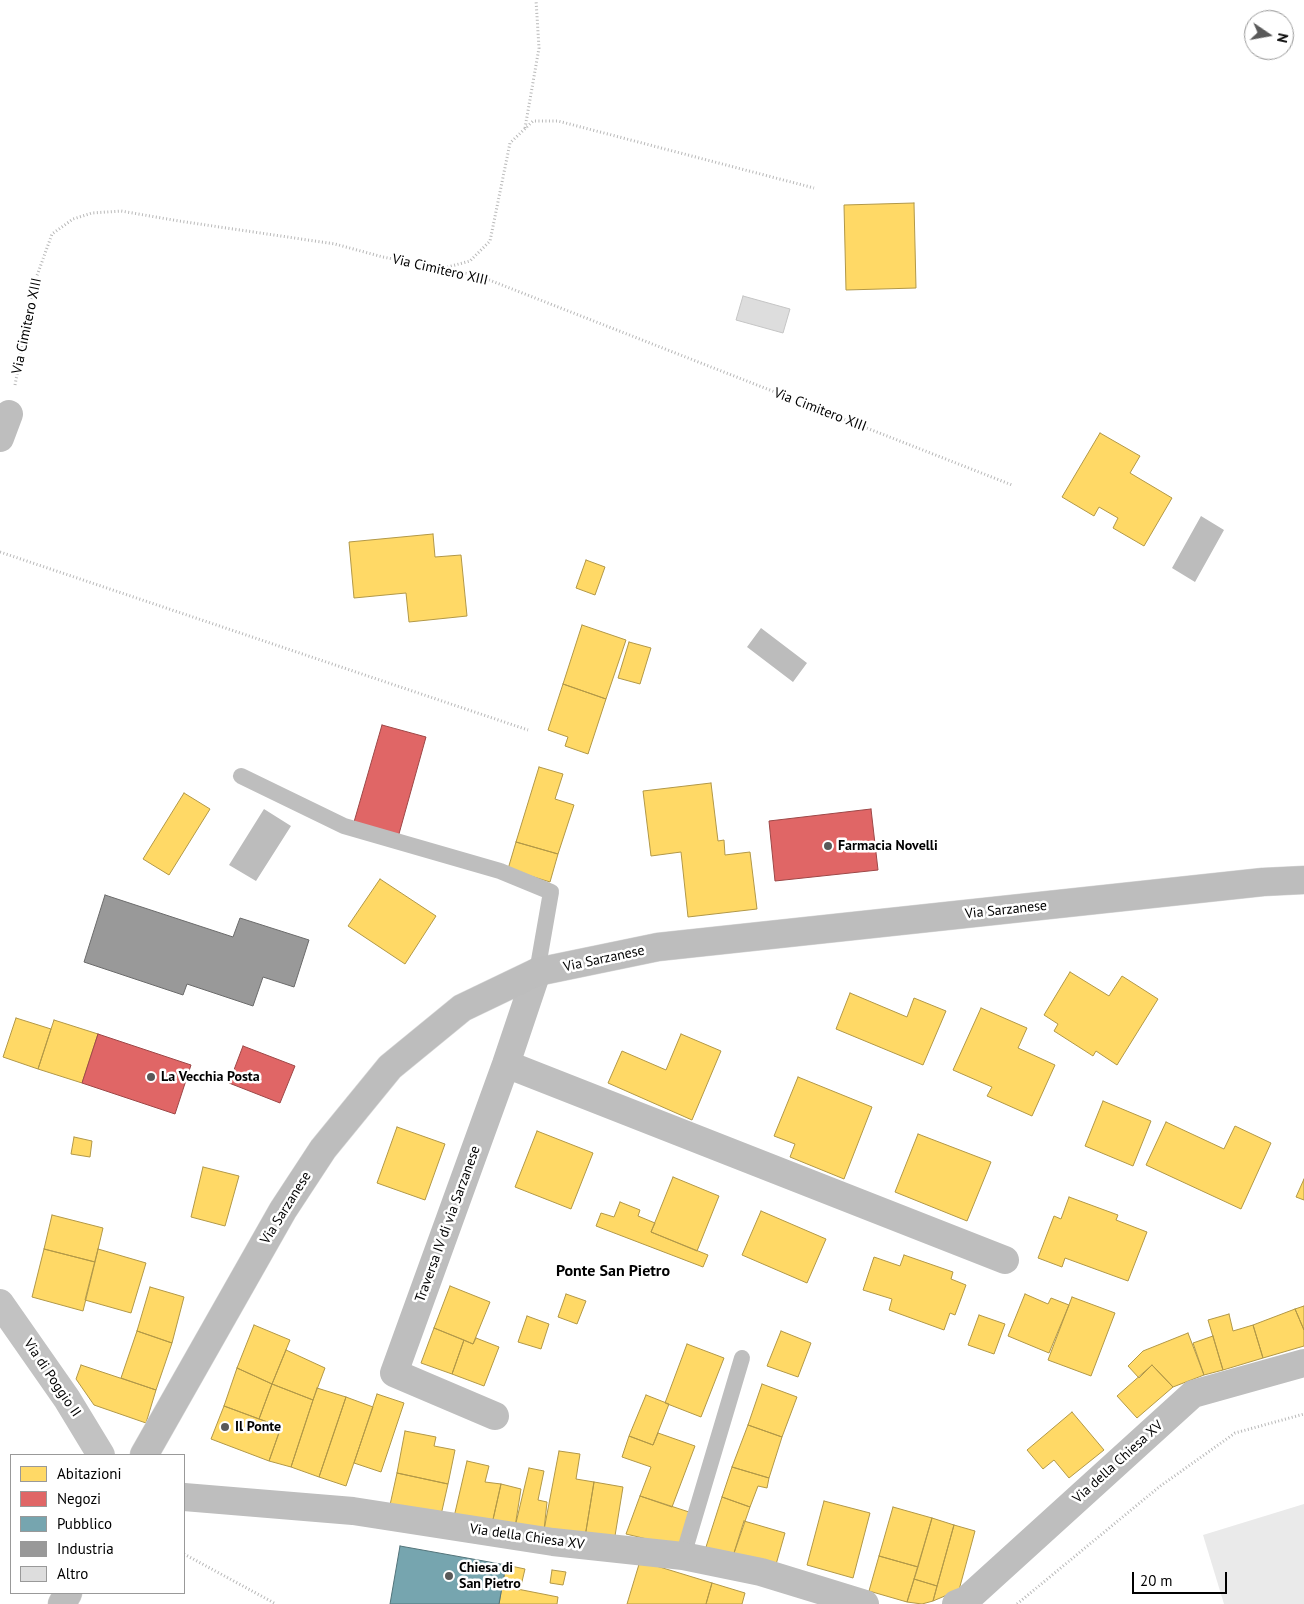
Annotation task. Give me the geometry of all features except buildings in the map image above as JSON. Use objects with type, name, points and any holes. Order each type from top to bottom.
[{"type":"main road","name":"Via Sarzanese","points":[[145,1454],[283,1210],[323,1149],[390,1067],[462,1008],[537,972],[658,948],[1253,883],[1304,880]]},
{"type":"main road","name":"Via di Poggio II","points":[[0,1303],[67,1399],[100,1454]]},
{"type":"street","name":"Traversa IV di via Sarzanese","points":[[495,1416],[394,1373],[506,1064],[537,972]]},
{"type":"street","points":[[506,1064],[1005,1260]]},
{"type":"street","name":"Via della Chiesa XV","points":[[956,1604],[966,1600],[1193,1394],[1304,1363]]},
{"type":"street","name":"Via della Chiesa XV","points":[[185,1497],[353,1511],[553,1542],[683,1556],[760,1572],[865,1604]]},
{"type":"lane","points":[[241,776],[344,826],[500,871],[551,892],[537,972]]},
{"type":"lane","points":[[683,1556],[742,1358]]},
{"type":"path","points":[[524,129],[539,48],[536,0]]},
{"type":"path","points":[[442,269],[470,261],[490,241],[510,143],[533,121],[558,121],[814,188]]},
{"type":"path","name":"Via Cimitero XIII","points":[[5,426],[34,284],[52,234],[73,219],[92,213],[121,211],[335,244],[383,257],[479,276],[1012,485]]},
{"type":"path","points":[[0,552],[528,730]]},
{"type":"path","points":[[1017,1604],[1159,1487],[1236,1433],[1304,1414]]},
{"type":"path","points":[[185,1555],[276,1604]]},
{"type":"shaded area","points":[[1201,516],[1224,530],[1195,582],[1172,568]]},
{"type":"shaded area","points":[[761,628],[807,663],[793,682],[747,647]]},
{"type":"shaded area","points":[[264,809],[291,826],[256,881],[229,865]]},
{"type":"shaded area","points":[[1304,1504],[1304,1604],[1224,1604],[1203,1535]]},
{"type":"place","name":"Farmacia Novelli","points":[[828,846]]},
{"type":"place","name":"La Vecchia Posta","points":[[151,1077]]},
{"type":"place","name":"Il Ponte","points":[[225,1427]]},
{"type":"place","name":"Chiesa di San Pietro","points":[[449,1576]]},
{"type":"district","name":"Ponte San Pietro","points":[[613,1271]]}]
